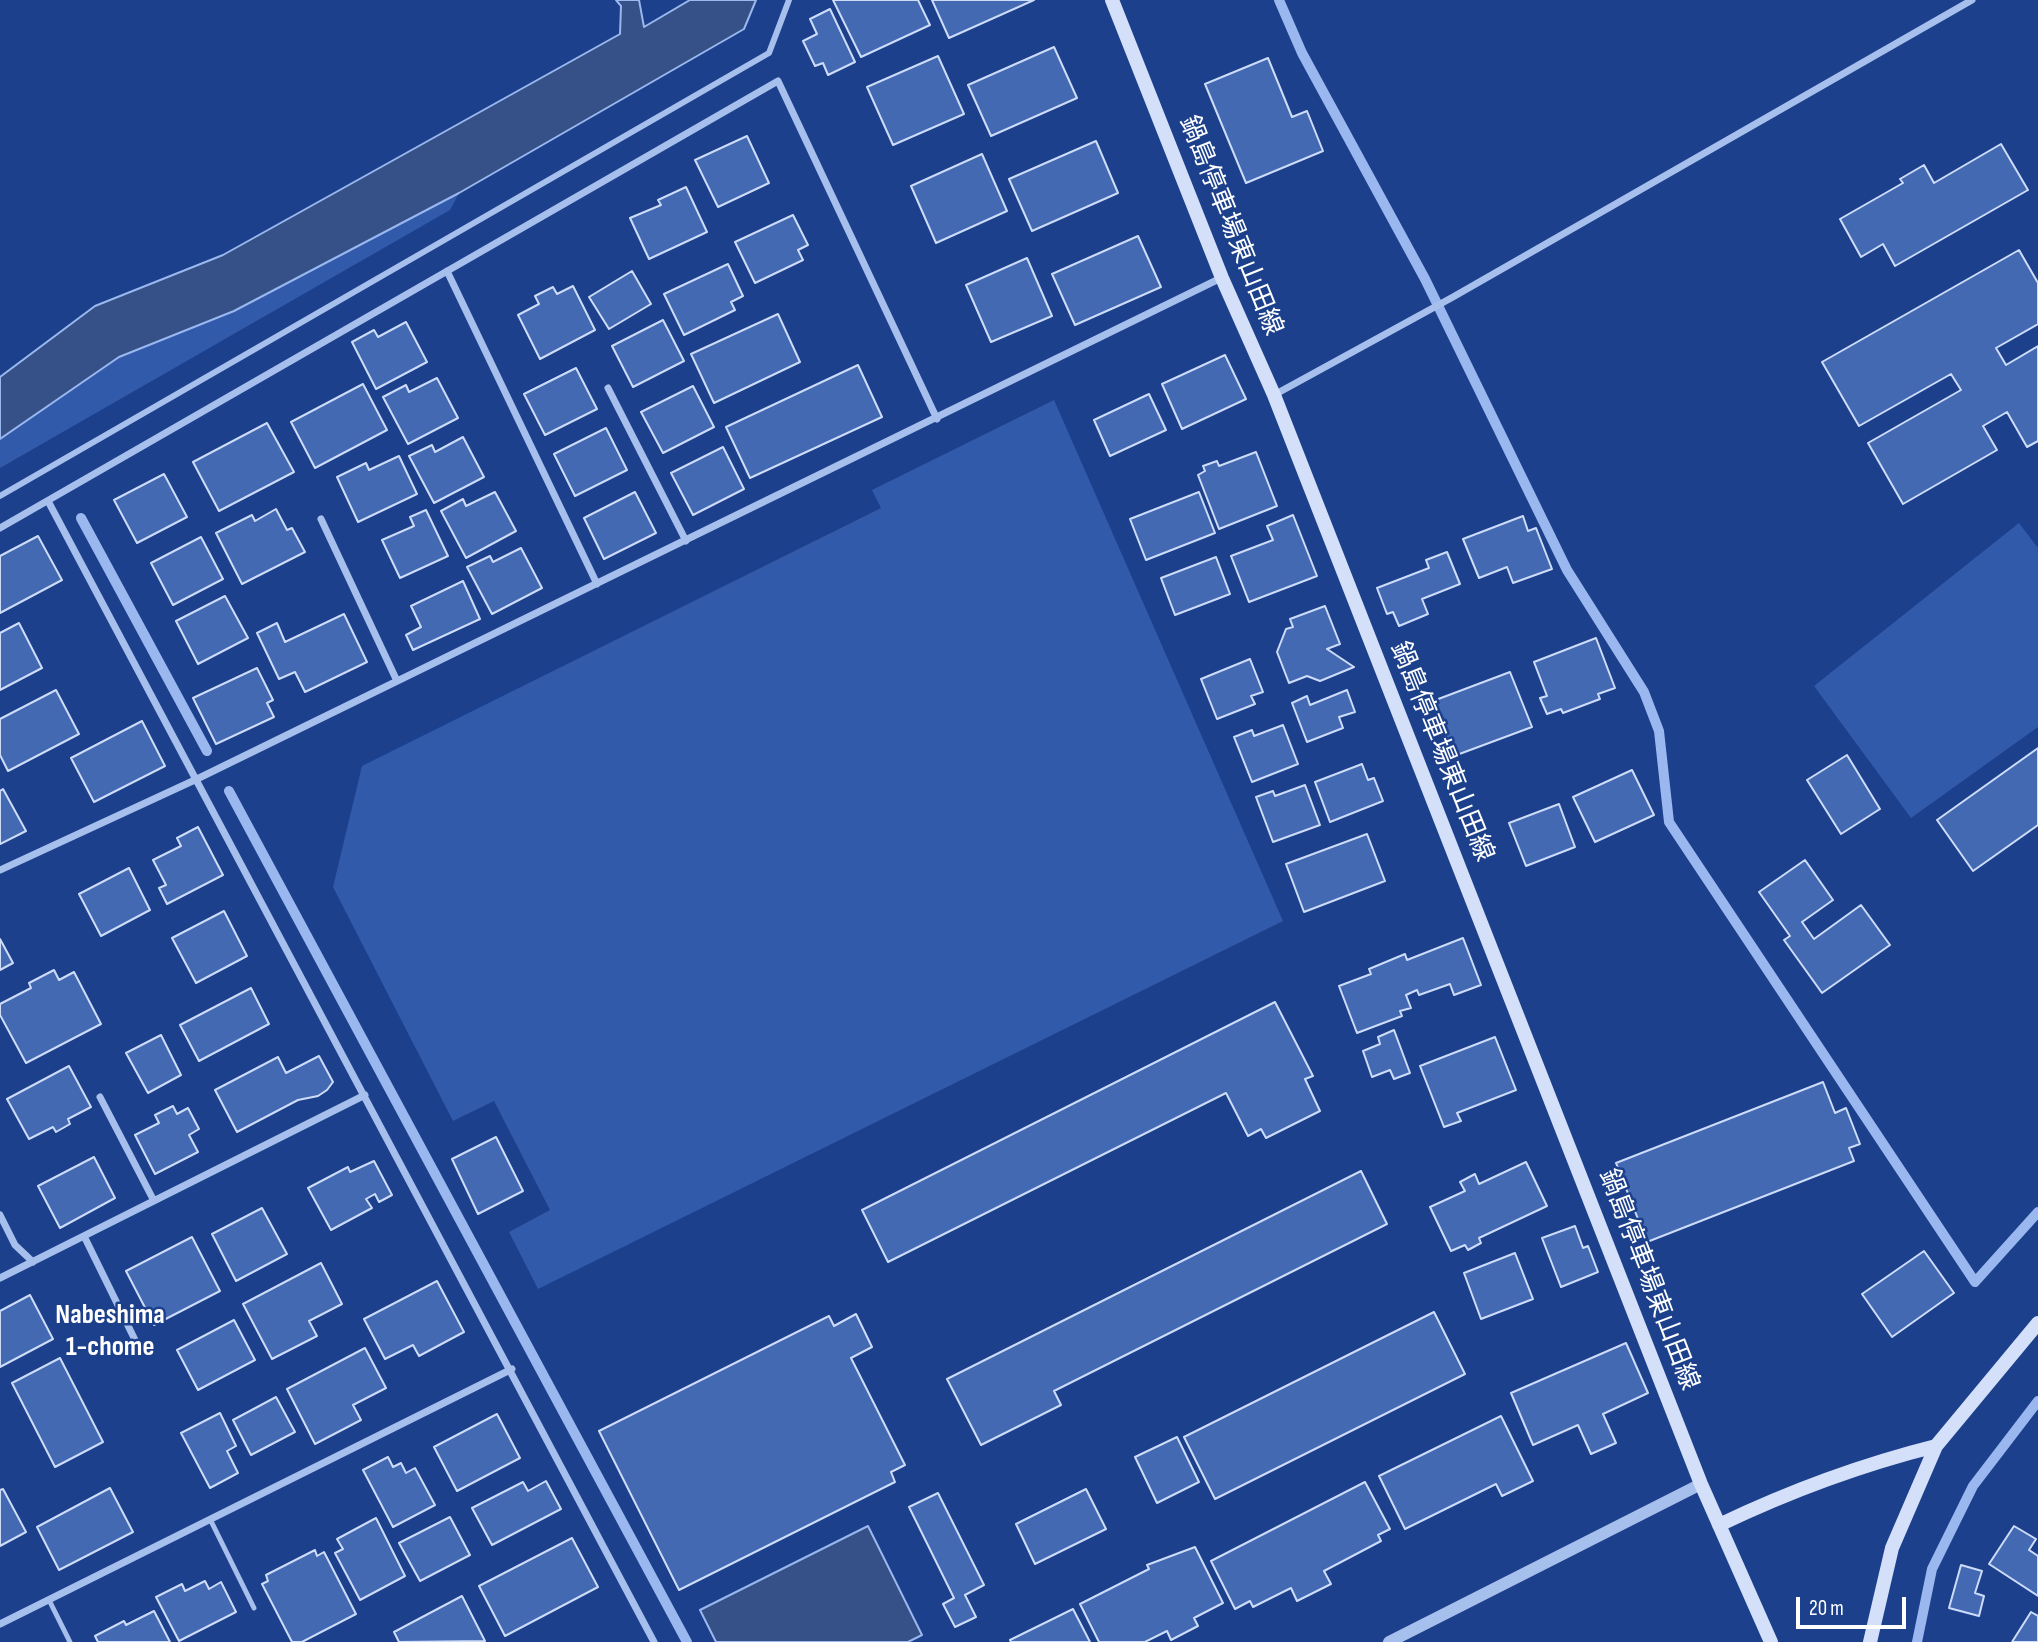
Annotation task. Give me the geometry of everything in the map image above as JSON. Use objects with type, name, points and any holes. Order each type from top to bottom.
[{"type":"main road","name":"鍋島停車場東山田線","points":[[1112,0],[1222,278],[1274,395],[1701,1484],[1771,1642]]},
{"type":"main road","points":[[1870,1642],[1892,1548],[1936,1446],[2038,1324]]},
{"type":"main road","points":[[1719,1525],[1776,1497],[1870,1462],[1936,1446]]},
{"type":"street","points":[[0,496],[769,53],[789,0]]},
{"type":"street","points":[[1274,395],[1427,312],[1972,0]]},
{"type":"street","points":[[0,528],[778,81],[937,419]]},
{"type":"street","points":[[447,271],[597,584]]},
{"type":"street","points":[[0,870],[197,779],[1222,278]]},
{"type":"street","points":[[608,388],[685,541]]},
{"type":"street","points":[[48,501],[512,1369],[654,1642]]},
{"type":"street","points":[[321,519],[397,681]]},
{"type":"street","points":[[0,1278],[365,1095]]},
{"type":"street","points":[[100,1097],[154,1201]]},
{"type":"street","points":[[0,1215],[15,1245],[33,1262]]},
{"type":"street","points":[[84,1236],[136,1344]]},
{"type":"street","points":[[0,1624],[512,1369]]},
{"type":"street","points":[[1388,1642],[1701,1484]]},
{"type":"lane","points":[[210,1519],[254,1608]]},
{"type":"lane","points":[[49,1600],[70,1642]]},
{"type":"shaded area","points":[[616,0],[639,0],[644,27],[690,0],[756,0],[744,29],[459,193],[234,311],[119,357],[0,439],[0,377],[95,306],[223,255],[620,34],[621,6]]},
{"type":"shaded area","points":[[459,193],[450,210],[0,468],[0,439],[119,357],[234,311]]},
{"type":"shaded area","points":[[1054,400],[1283,921],[538,1289],[509,1232],[550,1210],[494,1101],[453,1121],[333,887],[362,766],[881,508],[872,490]]},
{"type":"shaded area","points":[[2019,523],[2038,548],[2038,727],[1911,818],[1814,686]]},
{"type":"shaded area","points":[[868,1526],[922,1635],[908,1642],[716,1642],[700,1610]]},
{"type":"building","points":[[833,0],[918,0],[930,25],[861,57]]},
{"type":"building","points":[[932,0],[1034,0],[949,38]]},
{"type":"building","points":[[830,9],[855,62],[828,75],[823,63],[815,66],[803,41],[817,34],[810,19]]},
{"type":"building","points":[[1054,47],[1077,98],[991,136],[968,85]]},
{"type":"building","points":[[938,56],[964,114],[893,145],[867,87]]},
{"type":"building","points":[[1268,58],[1292,117],[1307,111],[1323,151],[1246,183],[1205,84]]},
{"type":"building","points":[[747,136],[769,183],[718,207],[695,160]]},
{"type":"building","points":[[1096,141],[1118,193],[1032,231],[1009,179]]},
{"type":"building","points":[[2001,144],[2028,190],[1895,266],[1883,244],[1861,257],[1840,219],[1903,183],[1900,179],[1924,165],[1934,183]]},
{"type":"building","points":[[982,154],[1007,211],[936,243],[911,186]]},
{"type":"building","points":[[686,187],[707,232],[649,259],[630,218],[661,205],[658,200]]},
{"type":"building","points":[[793,215],[808,245],[798,250],[803,260],[755,283],[735,242]]},
{"type":"building","points":[[1138,236],[1161,287],[1075,325],[1052,274]]},
{"type":"building","points":[[2019,250],[2038,283],[2038,324],[1996,348],[2006,365],[2038,346],[2038,441],[2027,447],[2007,412],[1983,426],[1997,450],[1903,504],[1868,443],[1961,390],[1951,374],[1859,426],[1822,362]]},
{"type":"building","points":[[1027,258],[1052,316],[991,342],[966,285]]},
{"type":"building","points":[[728,264],[743,296],[731,302],[735,310],[684,335],[664,294]]},
{"type":"building","points":[[632,271],[651,304],[609,329],[589,297]]},
{"type":"building","points":[[573,286],[595,330],[540,359],[518,315],[539,304],[535,296],[553,287],[557,294]]},
{"type":"building","points":[[778,314],[800,362],[714,403],[691,354]]},
{"type":"building","points":[[663,320],[684,361],[633,387],[612,346]]},
{"type":"building","points":[[406,322],[427,362],[376,389],[352,342],[374,330],[378,337]]},
{"type":"building","points":[[1225,355],[1246,399],[1182,429],[1162,384]]},
{"type":"building","points":[[858,365],[882,417],[750,478],[726,427]]},
{"type":"building","points":[[576,368],[597,409],[545,435],[524,394]]},
{"type":"building","points":[[437,378],[458,418],[408,444],[383,397],[406,385],[409,392]]},
{"type":"building","points":[[363,384],[387,430],[315,468],[291,422]]},
{"type":"building","points":[[693,386],[714,427],[663,453],[641,412]]},
{"type":"building","points":[[1149,394],[1166,430],[1110,456],[1094,420]]},
{"type":"building","points":[[267,423],[294,472],[219,511],[193,462]]},
{"type":"building","points":[[606,428],[627,470],[575,496],[554,454]]},
{"type":"building","points":[[463,437],[484,477],[434,503],[409,456],[432,445],[435,452]]},
{"type":"building","points":[[723,447],[744,489],[693,515],[671,473]]},
{"type":"building","points":[[1256,452],[1277,506],[1219,529],[1198,475],[1205,471],[1203,466],[1217,461],[1219,466]]},
{"type":"building","points":[[399,456],[417,494],[358,522],[337,477],[366,463],[369,470]]},
{"type":"building","points":[[164,474],[187,517],[137,543],[114,500]]},
{"type":"building","points":[[495,492],[516,531],[466,558],[441,511],[463,499],[466,506]]},
{"type":"building","points":[[635,492],[656,533],[604,559],[584,518]]},
{"type":"building","points":[[1199,492],[1215,533],[1146,560],[1130,519]]},
{"type":"building","points":[[276,509],[287,530],[292,528],[305,552],[242,584],[216,533],[252,515],[255,521]]},
{"type":"building","points":[[426,510],[448,556],[400,578],[382,540],[414,526],[410,517]]},
{"type":"building","points":[[1293,515],[1317,576],[1249,602],[1231,556],[1273,540],[1267,526]]},
{"type":"building","points":[[1523,516],[1528,531],[1536,528],[1552,569],[1513,583],[1507,567],[1479,578],[1463,539]]},
{"type":"building","points":[[38,536],[62,580],[0,613],[0,556]]},
{"type":"building","points":[[201,537],[223,579],[173,605],[151,563]]},
{"type":"building","points":[[521,548],[542,588],[492,614],[467,567],[490,556],[493,562]]},
{"type":"building","points":[[1447,552],[1460,584],[1422,599],[1428,614],[1399,626],[1393,612],[1387,614],[1377,588],[1429,568],[1426,560]]},
{"type":"building","points":[[1216,557],[1230,594],[1175,615],[1161,578]]},
{"type":"building","points":[[463,581],[480,619],[413,650],[406,635],[421,627],[411,606]]},
{"type":"building","points":[[225,596],[248,638],[198,664],[176,621]]},
{"type":"building","points":[[1325,606],[1340,644],[1327,649],[1354,667],[1320,681],[1307,676],[1289,683],[1277,652],[1286,629],[1293,627],[1290,619]]},
{"type":"building","points":[[344,614],[367,662],[305,692],[295,672],[279,679],[257,633],[277,623],[285,642]]},
{"type":"building","points":[[19,623],[42,668],[0,690],[0,633]]},
{"type":"building","points":[[1596,638],[1615,688],[1598,694],[1600,699],[1563,713],[1561,709],[1547,714],[1540,698],[1547,696],[1534,662]]},
{"type":"building","points":[[1250,659],[1263,692],[1251,696],[1255,704],[1217,719],[1201,679]]},
{"type":"building","points":[[257,668],[273,700],[267,703],[274,717],[216,744],[193,698]]},
{"type":"building","points":[[1510,672],[1532,727],[1454,756],[1433,701]]},
{"type":"building","points":[[56,690],[79,734],[8,771],[0,755],[0,719]]},
{"type":"building","points":[[1347,690],[1355,712],[1339,717],[1343,728],[1307,742],[1292,703],[1307,696],[1310,705]]},
{"type":"building","points":[[142,721],[165,766],[94,802],[71,758]]},
{"type":"building","points":[[1283,725],[1298,764],[1252,782],[1234,737],[1252,730],[1254,736]]},
{"type":"building","points":[[2038,748],[2038,825],[1973,871],[1937,820]]},
{"type":"building","points":[[1847,755],[1880,809],[1841,834],[1807,780]]},
{"type":"building","points":[[1362,764],[1368,780],[1374,778],[1383,801],[1330,822],[1315,782]]},
{"type":"building","points":[[1632,770],[1654,815],[1595,842],[1573,797]]},
{"type":"building","points":[[1305,785],[1320,825],[1273,842],[1256,797],[1273,791],[1275,796]]},
{"type":"building","points":[[3,789],[26,831],[0,844],[0,791]]},
{"type":"building","points":[[1559,804],[1575,847],[1526,866],[1509,823]]},
{"type":"building","points":[[198,827],[223,875],[167,904],[159,888],[166,885],[153,860],[181,846],[177,838]]},
{"type":"building","points":[[1367,834],[1385,881],[1304,912],[1286,864]]},
{"type":"building","points":[[1805,860],[1833,900],[1802,922],[1814,939],[1861,905],[1890,945],[1822,993],[1784,940],[1790,936],[1759,892]]},
{"type":"building","points":[[129,868],[150,910],[101,936],[79,894]]},
{"type":"building","points":[[224,911],[247,956],[196,983],[172,938]]},
{"type":"building","points":[[1463,938],[1481,985],[1454,995],[1450,984],[1419,995],[1417,990],[1406,995],[1411,1008],[1400,1011],[1402,1016],[1357,1033],[1339,986],[1371,974],[1369,969],[1405,954],[1407,960]]},
{"type":"building","points":[[0,939],[13,963],[0,970]]},
{"type":"building","points":[[54,970],[59,980],[74,972],[101,1024],[26,1063],[0,1015],[0,1004],[31,988],[29,983]]},
{"type":"building","points":[[251,988],[269,1024],[199,1061],[180,1025]]},
{"type":"building","points":[[1275,1002],[1313,1076],[1305,1079],[1320,1111],[1266,1138],[1261,1129],[1248,1136],[1226,1093],[888,1262],[862,1210]]},
{"type":"building","points":[[1394,1030],[1410,1073],[1394,1079],[1390,1070],[1372,1077],[1363,1051],[1380,1044],[1378,1037]]},
{"type":"building","points":[[161,1035],[181,1075],[148,1093],[126,1053]]},
{"type":"building","points":[[1495,1037],[1516,1090],[1457,1113],[1461,1121],[1444,1127],[1420,1066]]},
{"type":"building","points":[[319,1056],[333,1082],[327,1090],[318,1096],[298,1100],[237,1132],[215,1090],[278,1057],[286,1073]]},
{"type":"building","points":[[69,1066],[91,1107],[68,1119],[70,1124],[56,1132],[53,1127],[29,1139],[7,1099]]},
{"type":"building","points":[[1823,1082],[1835,1113],[1846,1108],[1860,1144],[1849,1148],[1854,1161],[1647,1242],[1616,1163]]},
{"type":"building","points":[[173,1106],[177,1114],[188,1108],[199,1129],[189,1135],[198,1152],[155,1174],[135,1135],[159,1123],[155,1115]]},
{"type":"building","points":[[496,1137],[523,1191],[478,1214],[452,1159]]},
{"type":"building","points":[[94,1157],[115,1198],[60,1228],[38,1186]]},
{"type":"building","points":[[374,1161],[392,1195],[379,1202],[375,1194],[366,1199],[372,1208],[331,1230],[308,1188],[348,1167],[350,1172]]},
{"type":"building","points":[[1526,1162],[1547,1206],[1479,1238],[1481,1243],[1468,1250],[1465,1245],[1451,1251],[1430,1207],[1465,1191],[1460,1182],[1475,1174],[1479,1184]]},
{"type":"building","points":[[1361,1171],[1387,1224],[1054,1391],[1061,1405],[981,1445],[947,1379]]},
{"type":"building","points":[[262,1208],[287,1254],[236,1281],[212,1234]]},
{"type":"building","points":[[1575,1226],[1583,1248],[1588,1246],[1598,1272],[1561,1287],[1542,1238]]},
{"type":"building","points":[[192,1237],[220,1291],[154,1325],[126,1271]]},
{"type":"building","points":[[1924,1251],[1954,1293],[1892,1337],[1862,1294]]},
{"type":"building","points":[[1515,1253],[1533,1299],[1481,1319],[1464,1273]]},
{"type":"building","points":[[321,1263],[342,1304],[309,1321],[317,1336],[272,1359],[243,1304]]},
{"type":"building","points":[[437,1281],[464,1332],[419,1356],[413,1345],[385,1359],[364,1319]]},
{"type":"building","points":[[30,1295],[53,1339],[0,1367],[0,1311]]},
{"type":"building","points":[[1434,1312],[1465,1374],[1215,1499],[1184,1437]]},
{"type":"building","points":[[856,1314],[872,1347],[851,1358],[905,1465],[891,1472],[895,1482],[679,1590],[599,1431],[829,1316],[834,1326]]},
{"type":"building","points":[[234,1320],[255,1360],[198,1390],[177,1350]]},
{"type":"building","points":[[1626,1343],[1648,1393],[1603,1414],[1616,1443],[1591,1454],[1578,1425],[1533,1445],[1511,1393]]},
{"type":"building","points":[[365,1348],[386,1388],[353,1405],[361,1420],[315,1444],[287,1389]]},
{"type":"building","points":[[60,1358],[103,1442],[55,1467],[12,1383]]},
{"type":"building","points":[[276,1397],[295,1432],[251,1455],[233,1420]]},
{"type":"building","points":[[220,1413],[236,1446],[227,1451],[238,1473],[210,1488],[181,1433]]},
{"type":"building","points":[[497,1414],[520,1458],[457,1491],[434,1447]]},
{"type":"building","points":[[1501,1416],[1533,1481],[1502,1496],[1496,1484],[1405,1529],[1379,1476]]},
{"type":"building","points":[[1177,1437],[1199,1482],[1157,1503],[1135,1457]]},
{"type":"building","points":[[388,1457],[393,1467],[401,1463],[406,1473],[415,1468],[435,1505],[393,1527],[363,1470]]},
{"type":"building","points":[[546,1481],[561,1509],[492,1545],[472,1508],[523,1482],[528,1491]]},
{"type":"building","points":[[1365,1482],[1390,1529],[1378,1535],[1381,1541],[1324,1571],[1331,1584],[1297,1601],[1291,1588],[1253,1607],[1250,1601],[1235,1609],[1211,1561]]},
{"type":"building","points":[[110,1488],[133,1532],[59,1570],[37,1527]]},
{"type":"building","points":[[3,1489],[26,1532],[0,1546],[0,1490]]},
{"type":"building","points":[[1086,1489],[1106,1529],[1035,1564],[1016,1524]]},
{"type":"building","points":[[938,1493],[984,1585],[965,1595],[976,1617],[955,1627],[943,1604],[954,1598],[909,1507]]},
{"type":"building","points":[[450,1517],[470,1555],[420,1581],[399,1543]]},
{"type":"building","points":[[376,1518],[405,1576],[360,1600],[335,1553],[343,1549],[337,1539]]},
{"type":"building","points":[[2014,1526],[2036,1539],[2029,1550],[2038,1556],[2038,1596],[1989,1564]]},
{"type":"building","points":[[572,1538],[598,1587],[505,1636],[479,1586]]},
{"type":"building","points":[[1195,1547],[1223,1603],[1194,1618],[1198,1626],[1171,1640],[1167,1631],[1145,1642],[1099,1642],[1080,1604],[1149,1569],[1147,1565]]},
{"type":"building","points":[[315,1550],[317,1556],[324,1552],[356,1614],[302,1642],[292,1642],[262,1584],[268,1581],[266,1575]]},
{"type":"building","points":[[1961,1565],[1982,1571],[1975,1593],[1984,1596],[1979,1616],[1949,1608]]},
{"type":"building","points":[[205,1581],[209,1589],[221,1582],[236,1612],[179,1641],[156,1597],[182,1584],[185,1591]]},
{"type":"building","points":[[462,1596],[485,1641],[399,1642],[394,1632]]},
{"type":"building","points":[[1073,1609],[1090,1642],[1011,1642],[1010,1640]]},
{"type":"building","points":[[154,1611],[170,1642],[98,1642],[95,1636],[124,1621],[126,1625]]},
{"type":"building","points":[[2031,1612],[2038,1616],[2038,1642],[2012,1642]]},
{"type":"waterway","points":[[1279,0],[1302,53],[1425,279],[1567,570],[1644,692],[1659,731],[1669,822],[1975,1282],[2038,1212]]},
{"type":"waterway","points":[[81,518],[207,751]]},
{"type":"waterway","points":[[229,791],[687,1642]]},
{"type":"waterway","points":[[1917,1642],[1932,1569],[1973,1486],[2038,1401]]},
{"type":"district","name":"Nabeshima 1-chome","points":[[110,1332]]}]
